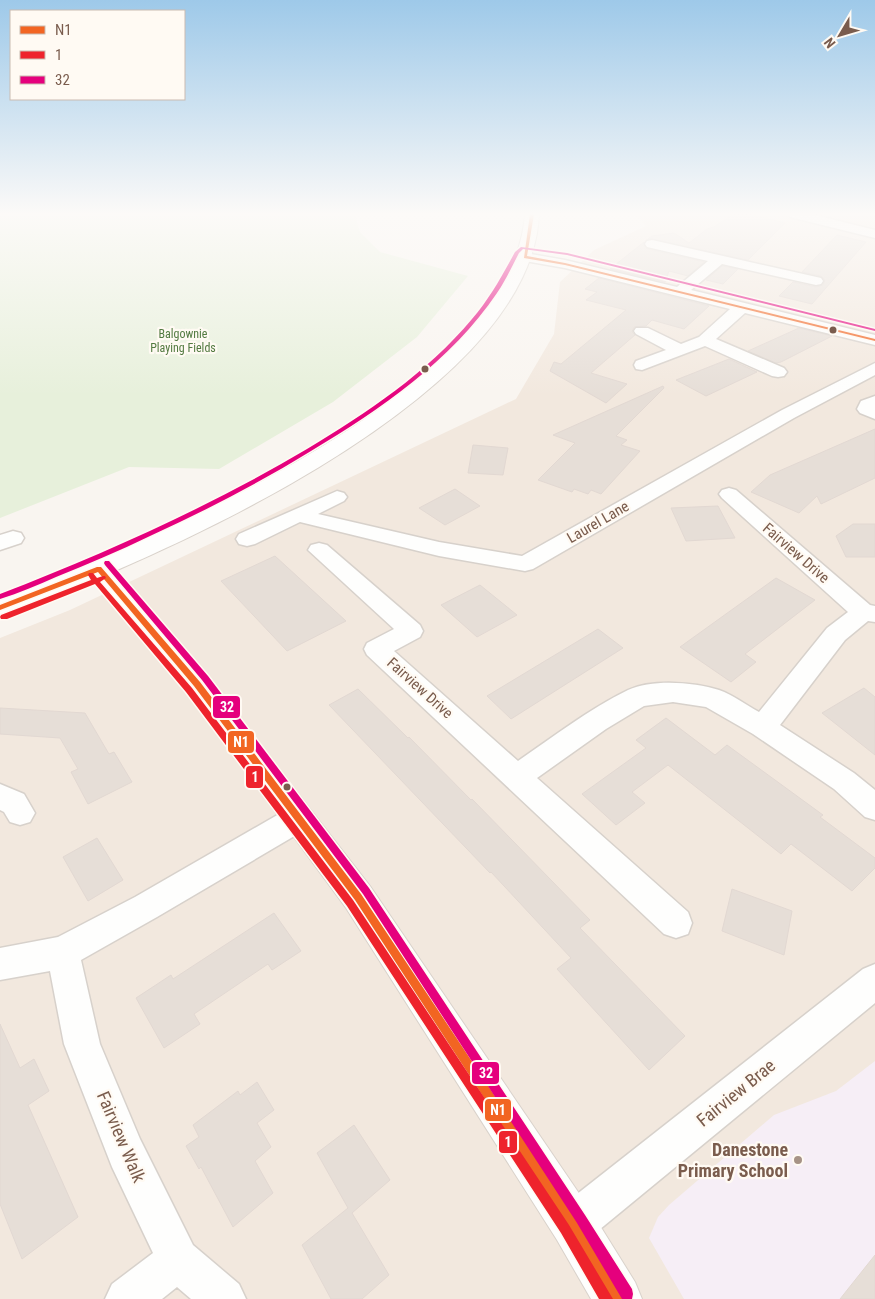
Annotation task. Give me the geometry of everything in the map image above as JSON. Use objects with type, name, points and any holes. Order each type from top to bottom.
[{"type":"main road","points":[[0,608],[99,569],[182,531],[247,498],[309,463],[384,415],[444,366],[474,335],[498,305],[515,275]]},
{"type":"main road","points":[[99,569],[197,684],[358,897],[574,1224],[618,1299]]},
{"type":"street","points":[[609,275],[875,340]]},
{"type":"street","points":[[680,292],[701,275]]},
{"type":"street","points":[[788,275],[816,281]]},
{"type":"street","points":[[642,365],[705,340],[742,307]]},
{"type":"street","points":[[642,331],[680,350]]},
{"type":"street","points":[[705,340],[778,372]]},
{"type":"street","name":"Laurel Lane","points":[[298,515],[362,532],[481,558],[525,564],[788,414],[875,368]]},
{"type":"street","points":[[875,401],[867,405],[866,409],[875,414]]},
{"type":"street","name":"Fairview Drive","points":[[729,494],[869,613],[836,634],[763,727]]},
{"type":"street","points":[[248,539],[337,497]]},
{"type":"street","name":"Fairview Drive","points":[[318,550],[411,631],[376,649],[676,923]]},
{"type":"street","points":[[516,777],[596,722],[638,697],[673,692],[712,698],[763,727],[844,781],[875,808]]},
{"type":"street","points":[[0,964],[63,952],[146,907],[297,818]]},
{"type":"street","name":"Fairview Walk","points":[[63,952],[82,1044],[126,1153],[178,1260],[224,1299]]},
{"type":"street","name":"Fairview Brae","points":[[574,1224],[875,981]]},
{"type":"street","points":[[127,1299],[178,1260]]},
{"type":"shaded area","points":[[568,275],[875,275],[875,1299],[0,1299],[0,638],[70,610],[516,399],[554,334],[560,282]]},
{"type":"shaded area","name":"Danestone Primary School","points":[[875,1061],[875,1299],[684,1299],[649,1238],[658,1217],[669,1205],[774,1115],[836,1091]]},
{"type":"green space","name":"Balgownie Playing Fields","points":[[0,275],[468,276],[417,337],[333,402],[219,469],[129,467],[0,518]]},
{"type":"building","points":[[634,275],[668,275],[665,282]]},
{"type":"building","points":[[712,275],[732,275],[723,284],[706,280]]},
{"type":"building","points":[[814,275],[838,275],[812,304],[779,296],[793,282],[816,287],[823,285],[825,280],[821,276]]},
{"type":"building","points":[[599,278],[709,306],[684,329],[652,320],[646,326],[634,327],[632,332],[635,335],[591,373],[627,384],[606,403],[550,371],[554,362],[561,364],[626,310],[586,300],[597,292],[585,289]]},
{"type":"building","points":[[799,328],[832,336],[776,363],[748,351]]},
{"type":"building","points":[[729,359],[757,372],[706,396],[676,380]]},
{"type":"building","points":[[663,386],[664,388],[616,436],[627,440],[621,445],[640,451],[601,494],[591,490],[588,494],[574,489],[572,492],[538,480],[575,443],[553,435]]},
{"type":"building","points":[[875,429],[875,478],[821,504],[817,496],[799,513],[751,492],[770,475]]},
{"type":"building","points":[[473,445],[508,448],[503,475],[468,473]]},
{"type":"building","points":[[455,489],[480,506],[445,525],[419,508]]},
{"type":"building","points":[[718,506],[735,538],[686,541],[671,508]]},
{"type":"building","points":[[853,524],[875,524],[875,557],[846,557],[836,536]]},
{"type":"building","points":[[275,556],[346,621],[287,651],[221,581]]},
{"type":"building","points":[[776,578],[815,600],[745,654],[756,662],[731,682],[680,647]]},
{"type":"building","points":[[480,585],[517,615],[477,637],[441,605]]},
{"type":"building","points":[[598,629],[623,648],[511,719],[487,696]]},
{"type":"building","points":[[864,688],[875,697],[875,755],[822,713]]},
{"type":"building","points":[[358,689],[472,799],[590,920],[580,928],[685,1036],[649,1070],[557,969],[571,958],[491,872],[329,705]]},
{"type":"building","points":[[0,708],[85,713],[109,754],[114,752],[132,782],[88,804],[71,772],[78,769],[60,738],[0,734]]},
{"type":"building","points":[[666,718],[715,755],[727,745],[823,815],[820,817],[875,858],[875,868],[852,891],[791,844],[781,854],[668,765],[632,792],[645,803],[616,825],[582,794],[646,748],[636,740]]},
{"type":"building","points":[[97,838],[123,880],[88,901],[63,857]]},
{"type":"building","points":[[732,889],[792,911],[784,955],[722,931]]},
{"type":"building","points":[[274,913],[301,951],[272,970],[268,964],[194,1014],[200,1024],[164,1048],[136,998],[171,975],[173,979]]},
{"type":"building","points":[[0,1024],[20,1068],[34,1059],[49,1091],[28,1105],[78,1217],[22,1259],[0,1204]]},
{"type":"building","points":[[257,1082],[274,1110],[257,1123],[271,1147],[255,1161],[273,1193],[233,1227],[201,1167],[199,1169],[186,1146],[199,1137],[193,1125],[238,1091],[240,1095]]},
{"type":"building","points":[[354,1125],[390,1180],[352,1213],[389,1275],[362,1299],[331,1299],[302,1245],[348,1208],[317,1153]]},
{"type":"building","points":[[875,1255],[875,1299],[840,1299]]},
{"type":"transit line","name":"32","points":[[0,597],[42,581],[167,526],[248,485],[326,440],[394,394],[436,359],[474,319],[495,293],[505,275]]},
{"type":"transit line","name":"N1","points":[[608,275],[875,340]]},
{"type":"transit line","name":"32","points":[[651,275],[875,330]]},
{"type":"transit line","name":"32","points":[[107,563],[205,678],[366,891],[581,1219],[627,1294]]},
{"type":"transit line","name":"N1","points":[[99,569],[197,684],[358,897],[573,1224],[618,1299]]},
{"type":"transit line","name":"N1","points":[[0,608],[99,569]]},
{"type":"transit line","name":"1","points":[[91,575],[189,690],[350,903],[565,1229],[606,1299]]},
{"type":"transit line","name":"1","points":[[4,617],[103,578]]},
{"type":"place","name":"Danestone Primary School","points":[[798,1160]]}]
